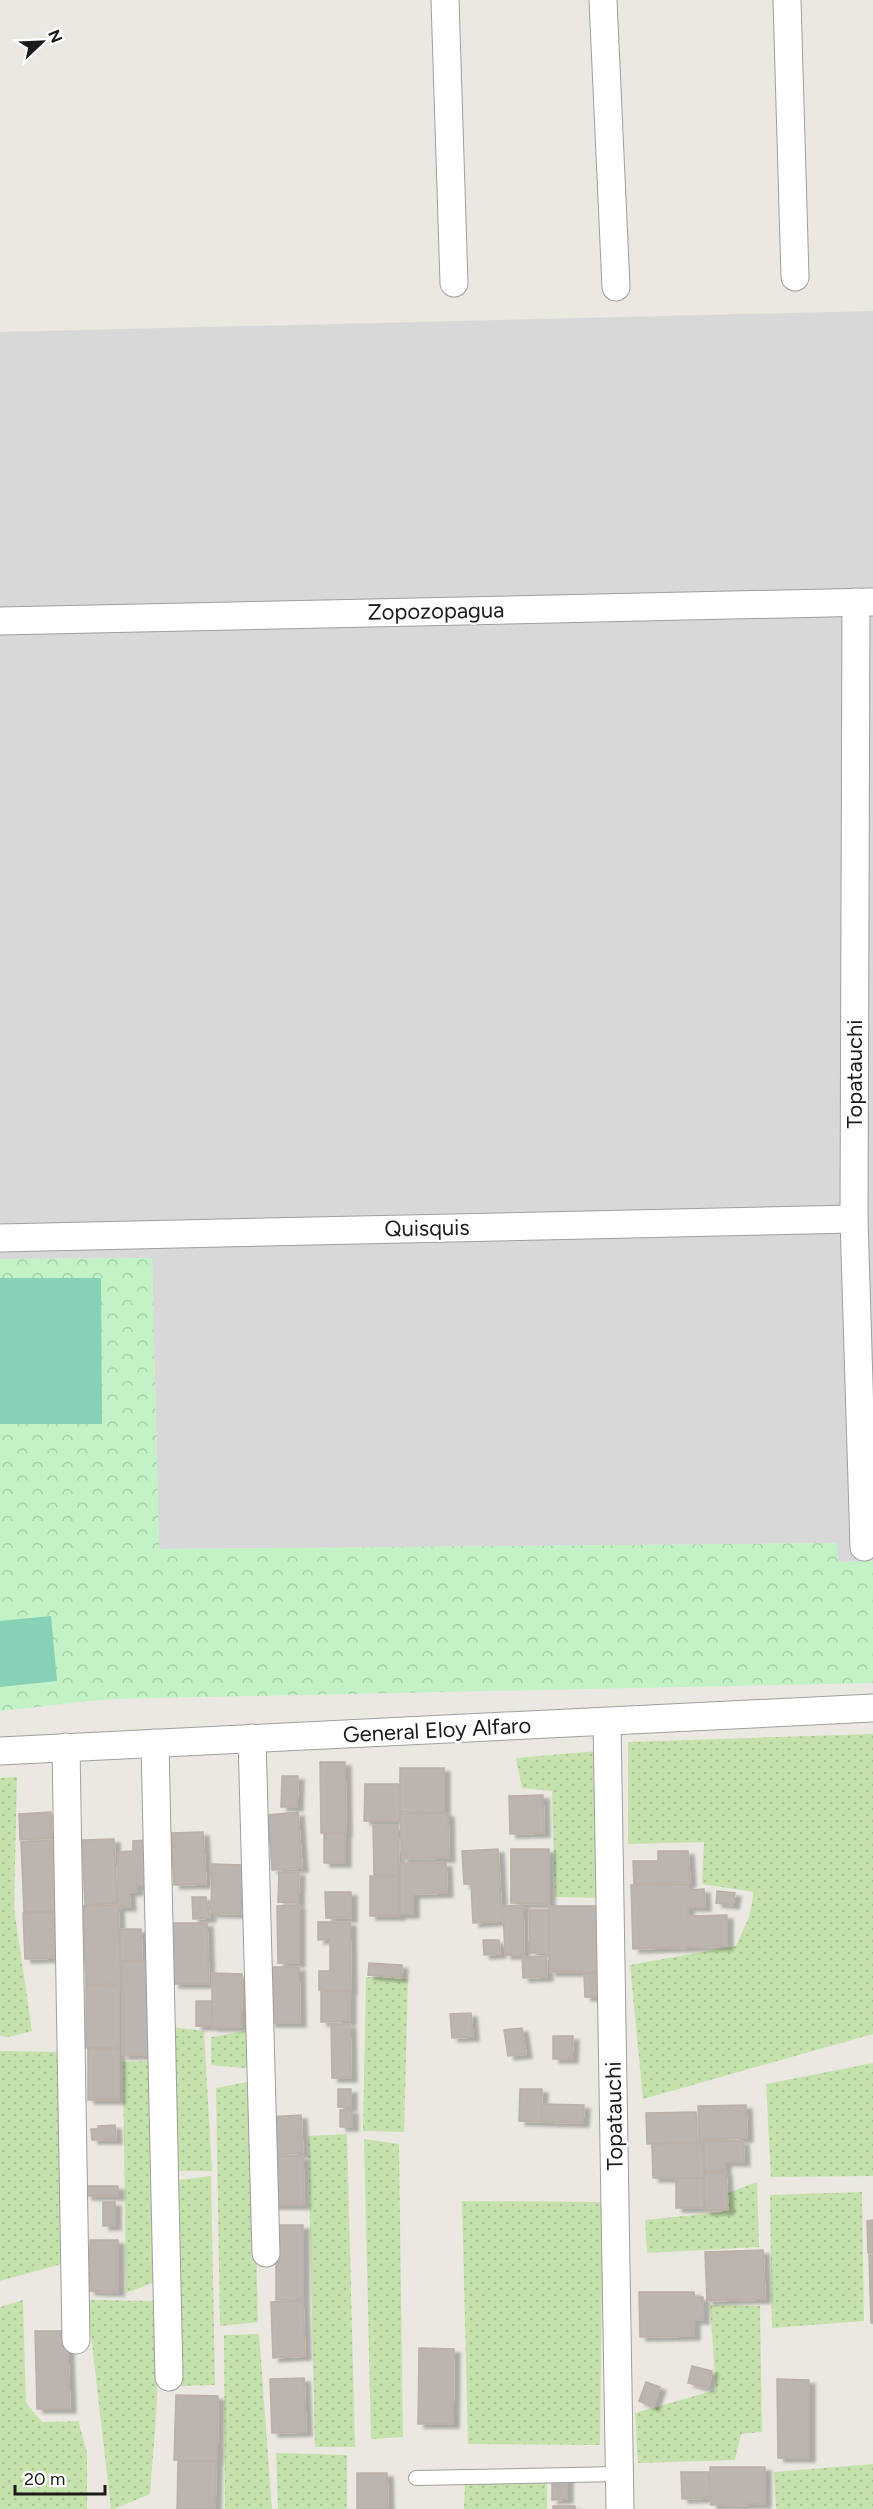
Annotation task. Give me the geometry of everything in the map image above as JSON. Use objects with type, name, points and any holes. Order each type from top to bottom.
[{"type":"street","points":[[445,0],[454,284]]},
{"type":"street","points":[[603,0],[616,288]]},
{"type":"street","points":[[787,0],[795,278]]},
{"type":"street","name":"Zopozopagua","points":[[0,621],[864,602]]},
{"type":"street","name":"Topatauchi","points":[[864,602],[854,1219],[864,1546]]},
{"type":"street","name":"Quisquis","points":[[0,1238],[854,1219]]},
{"type":"street","name":"General Eloy Alfaro","points":[[0,1751],[873,1708]]},
{"type":"street","name":"Topatauchi","points":[[607,1722],[620,2509]]},
{"type":"street","points":[[252,1738],[266,2253]]},
{"type":"street","points":[[155,1743],[169,2377]]},
{"type":"street","points":[[66,1747],[76,2340]]},
{"type":"lane","points":[[416,2478],[619,2474]]},
{"type":"shaded area","points":[[873,311],[873,1561],[838,1562],[836,1543],[159,1549],[152,1258],[0,1259],[0,332]]},
{"type":"green space","points":[[152,1258],[159,1549],[837,1543],[838,1562],[873,1561],[873,1683],[109,1699],[0,1711],[0,1259]]},
{"type":"green space","points":[[0,1278],[101,1278],[102,1424],[0,1424]]},
{"type":"green space","points":[[51,1616],[57,1681],[0,1687],[0,1621]]},
{"type":"green space","points":[[873,1734],[873,2034],[643,2099],[630,1965],[736,1946],[749,1917],[754,1892],[702,1884],[704,1842],[628,1844],[628,1742]]},
{"type":"green space","points":[[598,1751],[600,1898],[555,1897],[552,1791],[522,1788],[516,1758]]},
{"type":"green space","points":[[17,1777],[14,1908],[32,2031],[8,2037],[0,2036],[0,1778]]},
{"type":"green space","points":[[366,1977],[408,1979],[404,2132],[363,2131]]},
{"type":"green space","points":[[173,2027],[204,2031],[212,2171],[179,2171]]},
{"type":"green space","points":[[252,2030],[255,2069],[211,2065],[211,2037]]},
{"type":"green space","points":[[0,2051],[60,2052],[65,2263],[0,2281]]},
{"type":"green space","points":[[154,2061],[160,2280],[126,2293],[123,2062]]},
{"type":"green space","points":[[873,2063],[873,2176],[771,2177],[766,2084]]},
{"type":"green space","points":[[252,2081],[258,2322],[220,2326],[216,2088]]},
{"type":"green space","points":[[347,2134],[355,2447],[315,2447],[308,2136]]},
{"type":"green space","points":[[364,2139],[399,2144],[403,2437],[371,2439]]},
{"type":"green space","points":[[211,2176],[215,2385],[181,2386],[178,2180]]},
{"type":"green space","points":[[757,2182],[759,2247],[647,2253],[645,2220],[723,2212],[728,2193]]},
{"type":"green space","points":[[862,2192],[864,2321],[772,2328],[770,2195]]},
{"type":"green space","points":[[462,2201],[603,2202],[600,2445],[468,2444]]},
{"type":"green space","points":[[23,2300],[26,2403],[42,2422],[78,2421],[87,2452],[87,2509],[0,2509],[0,2307]]},
{"type":"green space","points":[[87,2300],[158,2301],[157,2403],[150,2494],[114,2509],[111,2509]]},
{"type":"green space","points":[[710,2305],[760,2306],[762,2432],[741,2434],[735,2460],[638,2463],[635,2413],[716,2390]]},
{"type":"green space","points":[[259,2334],[272,2509],[225,2509],[224,2335]]},
{"type":"green space","points":[[276,2453],[347,2455],[347,2509],[278,2509]]},
{"type":"green space","points":[[873,2464],[873,2509],[776,2509],[774,2472]]},
{"type":"green space","points":[[547,2483],[547,2509],[464,2509],[465,2484]]},
{"type":"building","points":[[320,1762],[345,1762],[346,1833],[321,1833]]},
{"type":"building","points":[[400,1768],[444,1768],[444,1812],[400,1812]]},
{"type":"building","points":[[282,1776],[298,1776],[297,1807],[281,1807]]},
{"type":"building","points":[[365,1784],[399,1784],[400,1821],[364,1821]]},
{"type":"building","points":[[543,1795],[544,1833],[510,1834],[509,1796]]},
{"type":"building","points":[[51,1812],[52,1838],[20,1840],[19,1814]]},
{"type":"building","points":[[298,1812],[302,1868],[272,1870],[268,1815]]},
{"type":"building","points":[[448,1813],[449,1858],[402,1859],[400,1814]]},
{"type":"building","points":[[373,1825],[398,1825],[399,1875],[374,1875]]},
{"type":"building","points":[[203,1832],[206,1884],[174,1885],[171,1833]]},
{"type":"building","points":[[324,1834],[345,1834],[345,1863],[324,1863]]},
{"type":"building","points":[[114,1839],[117,1903],[85,1905],[82,1840]]},
{"type":"building","points":[[54,1840],[57,1911],[24,1912],[21,1842]]},
{"type":"building","points":[[147,1840],[148,1885],[137,1885],[137,1891],[129,1892],[130,1907],[118,1907],[118,1852],[133,1851],[133,1841]]},
{"type":"building","points":[[498,1849],[502,1921],[473,1923],[471,1884],[464,1884],[462,1851]]},
{"type":"building","points":[[511,1849],[549,1849],[549,1904],[511,1903]]},
{"type":"building","points":[[658,1851],[688,1851],[690,1882],[634,1884],[633,1861],[658,1861]]},
{"type":"building","points":[[400,1863],[446,1863],[447,1893],[413,1894],[413,1914],[400,1914]]},
{"type":"building","points":[[212,1864],[242,1865],[241,1914],[211,1913]]},
{"type":"building","points":[[279,1872],[299,1872],[298,1903],[278,1902]]},
{"type":"building","points":[[370,1876],[399,1877],[399,1916],[370,1916]]},
{"type":"building","points":[[688,1884],[688,1890],[704,1889],[705,1907],[688,1907],[688,1916],[727,1915],[727,1946],[633,1949],[631,1885]]},
{"type":"building","points":[[717,1891],[735,1893],[733,1905],[716,1903]]},
{"type":"building","points":[[325,1892],[351,1892],[351,1918],[326,1918]]},
{"type":"building","points":[[192,1897],[206,1897],[210,1918],[193,1919]]},
{"type":"building","points":[[118,1905],[121,1984],[86,1985],[83,1906]]},
{"type":"building","points":[[299,1905],[299,1963],[278,1963],[277,1906]]},
{"type":"building","points":[[523,1905],[524,1955],[505,1955],[503,1906]]},
{"type":"building","points":[[549,1906],[597,1906],[599,1972],[550,1972]]},
{"type":"building","points":[[529,1910],[548,1910],[549,1953],[530,1953]]},
{"type":"building","points":[[55,1912],[56,1958],[25,1959],[23,1913]]},
{"type":"building","points":[[318,1922],[350,1922],[351,1990],[319,1990],[319,1971],[330,1971],[330,1939],[318,1940]]},
{"type":"building","points":[[172,1923],[207,1923],[209,1984],[173,1984]]},
{"type":"building","points":[[120,1929],[141,1929],[142,1961],[120,1961]]},
{"type":"building","points":[[483,1940],[499,1940],[500,1954],[484,1955]]},
{"type":"building","points":[[546,1956],[547,1977],[523,1978],[522,1957]]},
{"type":"building","points":[[122,1962],[154,1962],[155,2055],[122,2055]]},
{"type":"building","points":[[369,1963],[402,1965],[401,1978],[368,1975]]},
{"type":"building","points":[[270,1967],[299,1967],[300,2023],[270,2023]]},
{"type":"building","points":[[212,1973],[242,1974],[241,2027],[212,2027]]},
{"type":"building","points":[[584,1973],[599,1973],[600,1997],[585,1997]]},
{"type":"building","points":[[86,1986],[119,1986],[119,2048],[86,2048]]},
{"type":"building","points":[[321,1991],[350,1991],[350,2021],[321,2022]]},
{"type":"building","points":[[196,2001],[212,2001],[211,2026],[196,2026]]},
{"type":"building","points":[[471,2013],[473,2037],[452,2038],[450,2014]]},
{"type":"building","points":[[331,2024],[350,2024],[351,2078],[332,2078]]},
{"type":"building","points":[[522,2028],[526,2054],[508,2056],[504,2030]]},
{"type":"building","points":[[553,2036],[573,2036],[572,2059],[553,2059]]},
{"type":"building","points":[[88,2049],[119,2049],[119,2100],[88,2100]]},
{"type":"building","points":[[338,2089],[351,2089],[351,2107],[338,2107]]},
{"type":"building","points":[[520,2089],[542,2089],[541,2122],[519,2121]]},
{"type":"building","points":[[543,2104],[584,2105],[583,2123],[542,2122]]},
{"type":"building","points":[[746,2105],[747,2138],[699,2140],[698,2106]]},
{"type":"building","points":[[340,2110],[352,2110],[352,2127],[340,2127]]},
{"type":"building","points":[[696,2112],[697,2142],[647,2144],[646,2113]]},
{"type":"building","points":[[301,2115],[303,2153],[269,2155],[267,2117]]},
{"type":"building","points":[[115,2125],[116,2140],[92,2140],[91,2129],[98,2129],[98,2126]]},
{"type":"building","points":[[704,2141],[743,2141],[744,2162],[725,2162],[725,2171],[704,2171]]},
{"type":"building","points":[[703,2143],[704,2178],[653,2178],[652,2144]]},
{"type":"building","points":[[270,2156],[303,2156],[304,2205],[271,2205]]},
{"type":"building","points":[[726,2172],[728,2210],[705,2211],[704,2173]]},
{"type":"building","points":[[676,2178],[703,2178],[704,2208],[676,2208]]},
{"type":"building","points":[[86,2186],[118,2186],[118,2196],[86,2196]]},
{"type":"building","points":[[103,2202],[115,2202],[115,2226],[103,2226]]},
{"type":"building","points":[[873,2220],[873,2253],[868,2253],[867,2221]]},
{"type":"building","points":[[276,2225],[303,2225],[303,2300],[276,2300]]},
{"type":"building","points":[[90,2240],[118,2240],[118,2292],[89,2291]]},
{"type":"building","points":[[763,2250],[765,2299],[707,2301],[705,2252]]},
{"type":"building","points":[[869,2255],[873,2255],[873,2323],[871,2323]]},
{"type":"building","points":[[639,2292],[694,2292],[694,2297],[703,2297],[703,2320],[694,2320],[694,2336],[640,2337]]},
{"type":"building","points":[[303,2301],[305,2356],[273,2358],[271,2302]]},
{"type":"building","points":[[35,2331],[67,2331],[70,2409],[37,2409]]},
{"type":"building","points":[[419,2348],[454,2349],[453,2424],[418,2424]]},
{"type":"building","points":[[692,2366],[712,2371],[708,2388],[688,2383]]},
{"type":"building","points":[[304,2378],[306,2432],[272,2433],[270,2379]]},
{"type":"building","points":[[777,2379],[809,2380],[809,2458],[778,2458]]},
{"type":"building","points":[[646,2382],[660,2387],[653,2407],[639,2401]]},
{"type":"building","points":[[176,2395],[218,2396],[217,2461],[174,2460]]},
{"type":"building","points":[[178,2461],[216,2462],[215,2509],[177,2509]]},
{"type":"building","points":[[710,2467],[765,2467],[765,2504],[711,2505]]},
{"type":"building","points":[[681,2472],[709,2472],[709,2498],[682,2499]]},
{"type":"building","points":[[357,2473],[387,2473],[388,2509],[357,2509]]},
{"type":"building","points":[[567,2477],[567,2499],[552,2500],[552,2478]]},
{"type":"building","points":[[553,2506],[575,2506],[575,2509],[553,2509]]}]
